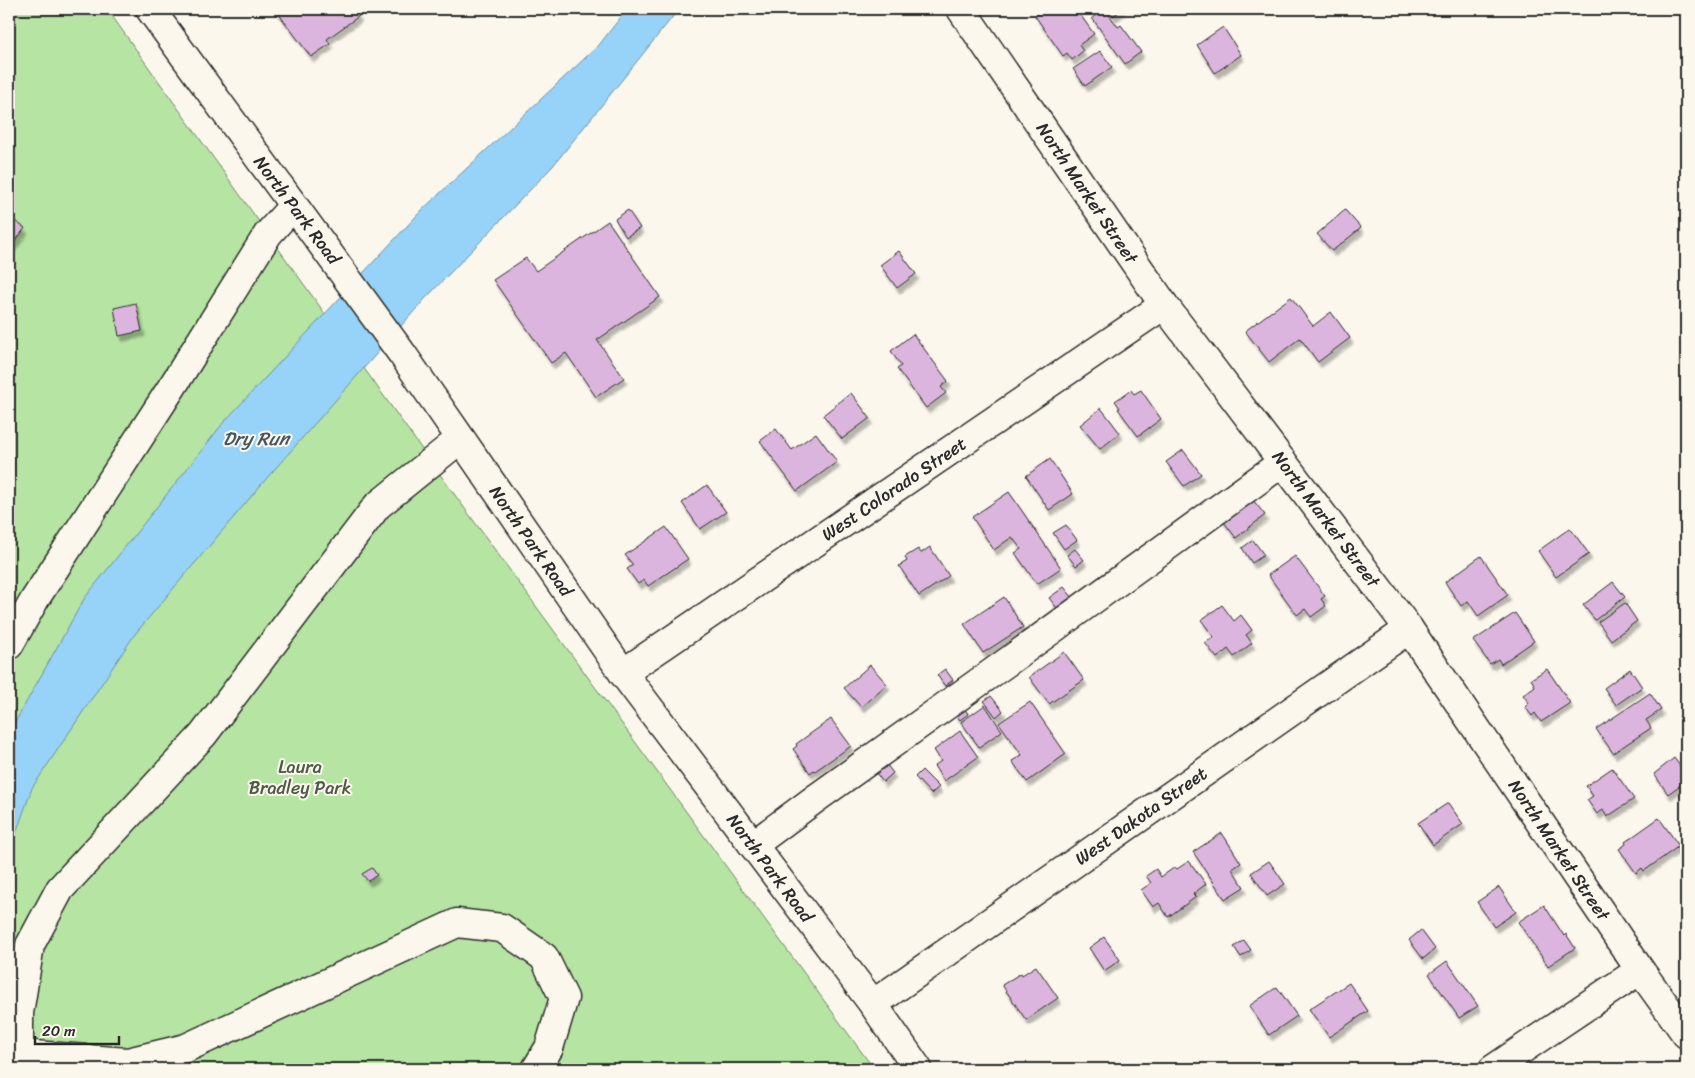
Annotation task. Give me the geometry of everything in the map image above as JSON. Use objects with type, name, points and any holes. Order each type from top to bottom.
[{"type":"street","points":[[141,9],[164,21]]},
{"type":"street","name":"North Park Road","points":[[150,9],[164,21],[293,206],[403,355],[624,672],[873,1004],[918,1069]]},
{"type":"street","name":"North Market Street","points":[[960,9],[1164,305],[1409,629],[1640,970],[1686,1034]]},
{"type":"street","points":[[9,645],[35,599],[268,234],[293,206]]},
{"type":"street","name":"West Colorado Street","points":[[624,672],[1164,305]]},
{"type":"street","points":[[460,439],[377,506],[203,735],[60,888],[30,945],[19,1013],[20,1062],[127,1062],[186,1048],[456,923],[502,928],[544,957],[564,998],[549,1048],[536,1069]]},
{"type":"street","points":[[753,845],[815,798],[1010,660],[1283,462]]},
{"type":"street","name":"West Dakota Street","points":[[873,1004],[1409,629]]},
{"type":"street","points":[[1493,1069],[1640,970]]},
{"type":"green space","name":"Laura Bradley Park","points":[[9,9],[107,9],[441,476],[874,1069],[9,1069]]},
{"type":"water","name":"Dry Run","points":[[627,9],[679,9],[552,167],[424,300],[266,479],[135,634],[32,788],[9,853],[9,733],[84,599],[224,422],[422,210],[599,45]]},
{"type":"building","points":[[275,9],[353,9],[359,16],[327,39],[330,44],[311,57]]},
{"type":"building","points":[[1035,9],[1076,9],[1094,34],[1079,45],[1083,51],[1072,60],[1067,53],[1063,56],[1035,16],[1038,14]]},
{"type":"building","points":[[1105,9],[1118,27],[1121,25],[1141,52],[1125,64],[1092,18]]},
{"type":"building","points":[[1108,9],[1123,9],[1113,16]]},
{"type":"building","points":[[1223,27],[1241,55],[1215,73],[1197,45]]},
{"type":"building","points":[[1100,51],[1112,67],[1085,86],[1073,69]]},
{"type":"building","points":[[628,210],[640,228],[626,237],[615,219]]},
{"type":"building","points":[[1345,210],[1361,228],[1332,251],[1317,234]]},
{"type":"building","points":[[9,217],[25,228],[9,250]]},
{"type":"building","points":[[608,221],[660,297],[597,340],[624,378],[596,397],[566,353],[551,363],[493,280],[526,258],[536,271]]},
{"type":"building","points":[[899,251],[916,274],[897,288],[880,265]]},
{"type":"building","points":[[1291,297],[1313,326],[1331,312],[1350,338],[1318,362],[1300,338],[1269,362],[1245,331]]},
{"type":"building","points":[[136,303],[142,331],[119,336],[114,308]]},
{"type":"building","points":[[913,334],[948,381],[941,387],[946,393],[926,408],[897,369],[901,366],[891,351]]},
{"type":"building","points":[[1131,390],[1134,394],[1141,390],[1161,419],[1138,436],[1118,409],[1120,408],[1115,401]]},
{"type":"building","points":[[851,393],[870,418],[842,439],[823,415]]},
{"type":"building","points":[[1101,408],[1120,433],[1100,449],[1080,425]]},
{"type":"building","points":[[776,429],[792,450],[816,433],[837,462],[797,491],[760,441]]},
{"type":"building","points":[[1183,450],[1201,474],[1184,486],[1166,462]]},
{"type":"building","points":[[1050,459],[1073,494],[1049,510],[1026,476]]},
{"type":"building","points":[[707,485],[726,512],[700,529],[682,503]]},
{"type":"building","points":[[1009,492],[1061,568],[1037,584],[1015,553],[1021,549],[1012,537],[994,550],[972,517]]},
{"type":"building","points":[[1249,495],[1265,515],[1236,538],[1220,517]]},
{"type":"building","points":[[1066,525],[1077,540],[1064,549],[1053,533]]},
{"type":"building","points":[[666,527],[688,559],[648,586],[644,580],[638,584],[627,569],[633,565],[625,555]]},
{"type":"building","points":[[1570,528],[1589,554],[1556,577],[1538,551]]},
{"type":"building","points":[[1253,540],[1264,555],[1252,563],[1242,548]]},
{"type":"building","points":[[930,547],[949,576],[919,596],[899,566],[907,561],[905,557],[918,549],[921,553]]},
{"type":"building","points":[[1075,549],[1084,560],[1076,566],[1067,555]]},
{"type":"building","points":[[1295,556],[1325,596],[1321,599],[1326,606],[1311,617],[1305,609],[1297,615],[1268,575]]},
{"type":"building","points":[[1481,556],[1508,595],[1478,616],[1468,601],[1461,606],[1445,582]]},
{"type":"building","points":[[1613,582],[1625,597],[1595,620],[1583,605]]},
{"type":"building","points":[[1064,587],[1072,597],[1057,608],[1049,598]]},
{"type":"building","points":[[1004,597],[1023,627],[983,653],[964,624]]},
{"type":"building","points":[[1625,603],[1637,621],[1611,640],[1598,622]]},
{"type":"building","points":[[1222,605],[1234,621],[1241,615],[1252,630],[1246,635],[1252,643],[1234,657],[1228,649],[1217,658],[1205,643],[1214,637],[1201,620]]},
{"type":"building","points":[[1515,613],[1534,641],[1501,664],[1498,659],[1490,664],[1473,641]]},
{"type":"building","points":[[1064,652],[1084,680],[1049,704],[1029,677]]},
{"type":"building","points":[[870,665],[887,684],[861,707],[844,688]]},
{"type":"building","points":[[945,669],[953,680],[945,686],[937,675]]},
{"type":"building","points":[[1547,669],[1570,703],[1541,722],[1535,713],[1532,716],[1525,707],[1529,703],[1523,695],[1535,686],[1531,679]]},
{"type":"building","points":[[1630,669],[1642,687],[1616,705],[1604,688]]},
{"type":"building","points":[[1650,693],[1661,710],[1646,720],[1651,728],[1613,753],[1596,729]]},
{"type":"building","points":[[991,696],[1003,711],[996,717],[984,701]]},
{"type":"building","points":[[1030,702],[1066,754],[1027,782],[1012,761],[1022,755],[999,723]]},
{"type":"building","points":[[962,705],[968,714],[960,720],[954,712]]},
{"type":"building","points":[[985,705],[1002,731],[979,747],[961,722]]},
{"type":"building","points":[[831,719],[851,746],[810,773],[793,749],[797,746],[796,744]]},
{"type":"building","points":[[960,731],[978,757],[944,781],[934,766],[941,761],[934,750]]},
{"type":"building","points":[[1674,758],[1686,774],[1686,781],[1668,794],[1654,774]]},
{"type":"building","points":[[886,764],[893,773],[883,782],[876,773]]},
{"type":"building","points":[[1612,768],[1634,799],[1607,817],[1603,810],[1597,814],[1587,800],[1593,796],[1586,786]]},
{"type":"building","points":[[922,770],[939,787],[931,794],[915,777]]},
{"type":"building","points":[[1448,803],[1463,824],[1433,845],[1418,823]]},
{"type":"building","points":[[1659,818],[1679,846],[1644,871],[1642,868],[1636,873],[1619,849],[1626,844],[1625,842]]},
{"type":"building","points":[[1222,833],[1241,863],[1232,869],[1244,887],[1225,899],[1193,852]]},
{"type":"building","points":[[1189,861],[1206,884],[1193,894],[1196,897],[1168,917],[1159,903],[1153,907],[1141,890],[1151,883],[1146,876],[1156,869],[1161,877],[1175,867],[1177,869]]},
{"type":"building","points":[[1269,861],[1285,884],[1267,896],[1251,873]]},
{"type":"building","points":[[372,868],[377,875],[368,881],[362,874]]},
{"type":"building","points":[[1499,887],[1516,912],[1494,927],[1477,902]]},
{"type":"building","points":[[1544,905],[1564,936],[1566,934],[1575,948],[1548,966],[1518,922]]},
{"type":"building","points":[[1421,930],[1435,949],[1423,959],[1409,940]]},
{"type":"building","points":[[1104,937],[1120,960],[1104,971],[1089,948]]},
{"type":"building","points":[[1244,940],[1251,950],[1241,957],[1234,947]]},
{"type":"building","points":[[1447,961],[1478,1006],[1459,1018],[1429,974]]},
{"type":"building","points":[[1036,966],[1058,998],[1026,1020],[1002,985]]},
{"type":"building","points":[[1349,983],[1368,1011],[1329,1037],[1309,1009]]},
{"type":"building","points":[[1277,987],[1297,1016],[1269,1035],[1249,1006]]}]
